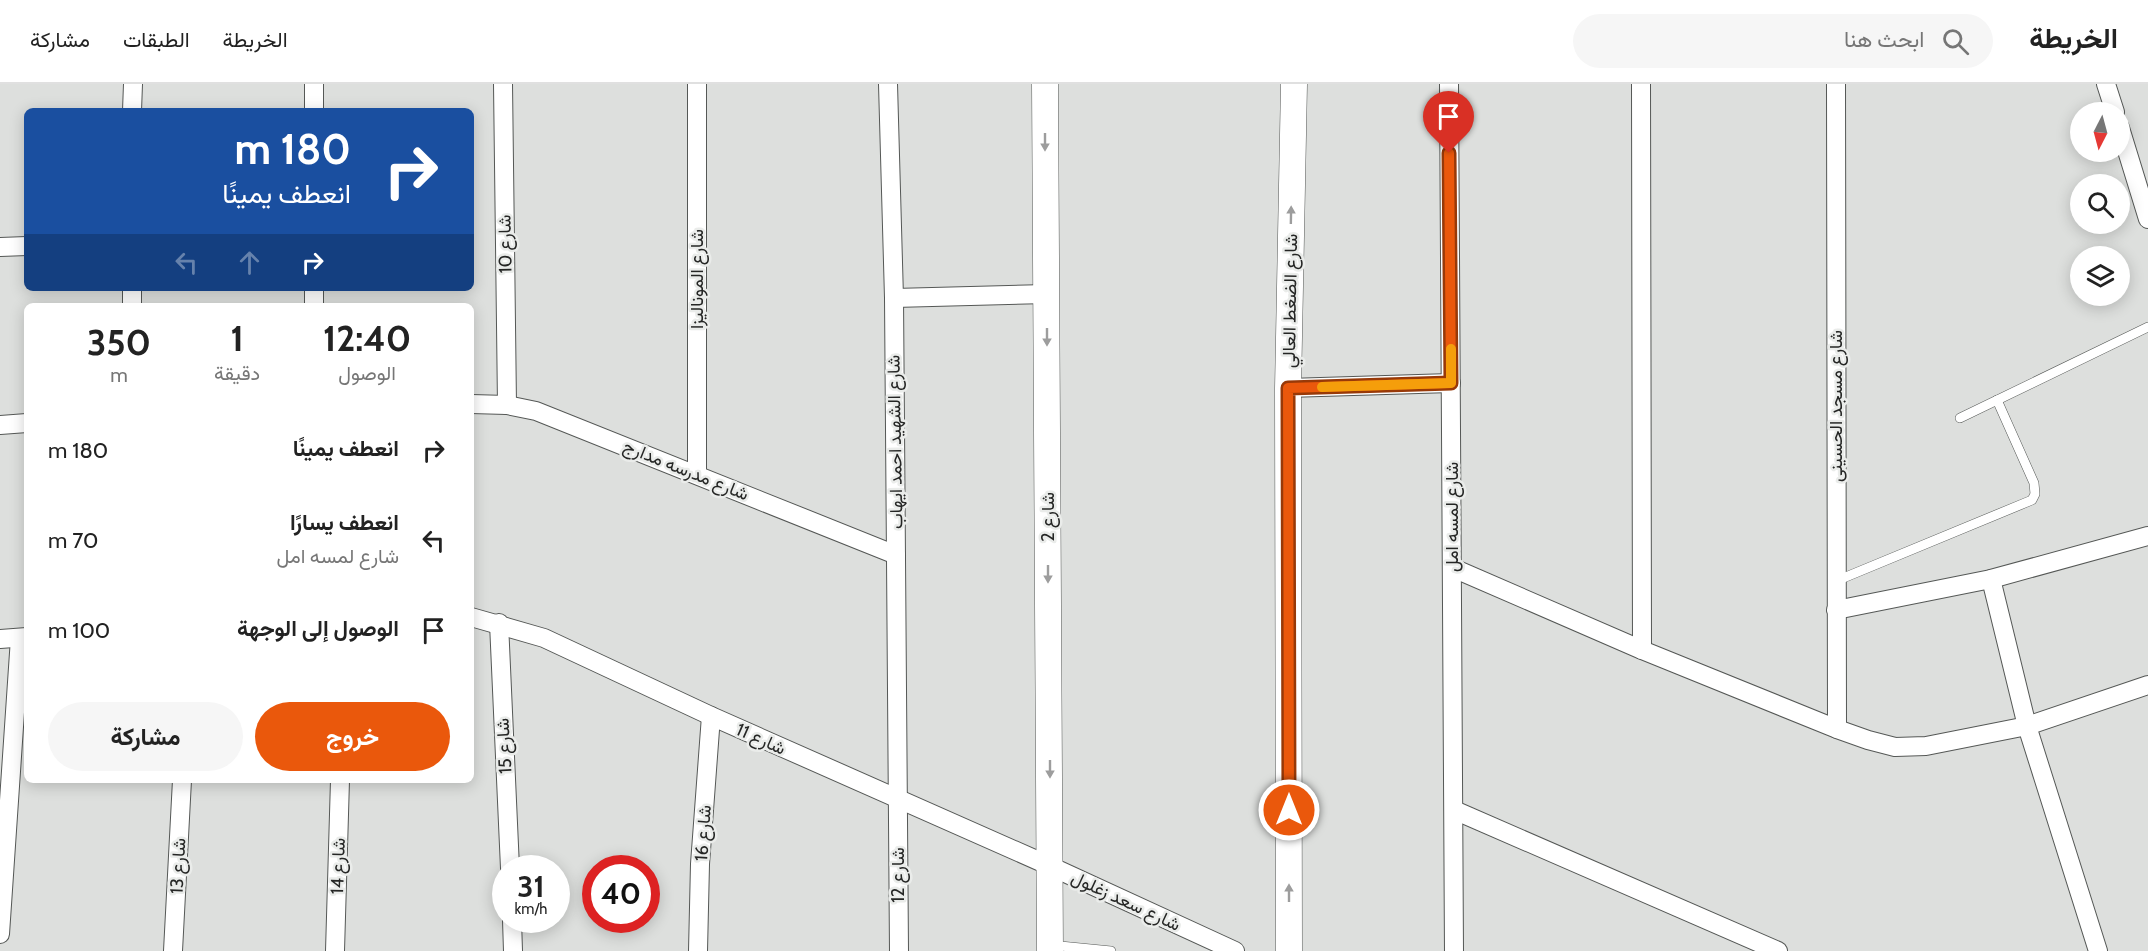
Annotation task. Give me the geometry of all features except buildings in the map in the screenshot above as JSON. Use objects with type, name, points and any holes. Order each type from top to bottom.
[{"type":"street","points":[[132,108],[133,84]]},
{"type":"street","points":[[314,84],[314,108]]},
{"type":"street","name":"شارع 10","points":[[503,84],[507,405]]},
{"type":"street","name":"شارع الموناليزا","points":[[697,84],[697,474]]},
{"type":"street","name":"شارع الشهيد احمد ايهاب","points":[[888,84],[894,298],[897,800]]},
{"type":"street","name":"شارع 2","points":[[1045,84],[1050,948]]},
{"type":"street","name":"شارع الضغط العالي","points":[[1289,951],[1288,388],[1294,84]]},
{"type":"street","name":"شارع لمسه امل","points":[[1449,84],[1454,951]]},
{"type":"street","points":[[1641,84],[1641,650]]},
{"type":"street","name":"شارع مسجد الحسينى","points":[[1836,84],[1836,729]]},
{"type":"street","points":[[2106,84],[2112,102]]},
{"type":"street","points":[[2130,160],[2148,219]]},
{"type":"street","points":[[0,247],[24,246]]},
{"type":"street","points":[[894,298],[1047,294]]},
{"type":"street","points":[[1288,388],[1451,383]]},
{"type":"street","name":"شارع مدرسه مدارج","points":[[474,404],[507,405],[554,417],[896,555]]},
{"type":"street","points":[[0,425],[24,423]]},
{"type":"street","points":[[1836,610],[1991,579],[2148,536]]},
{"type":"street","points":[[1453,568],[1641,650],[1836,729],[1895,747],[1926,746],[2027,726],[2148,685]]},
{"type":"street","points":[[1991,579],[2027,726],[2098,951]]},
{"type":"street","name":"شارع 11","points":[[474,618],[499,623],[544,638],[897,800],[1050,866]]},
{"type":"street","name":"شارع 15","points":[[499,623],[509,855]]},
{"type":"street","points":[[0,639],[23,637],[0,934]]},
{"type":"street","name":"شارع 16","points":[[698,951],[700,864],[711,716]]},
{"type":"street","name":"شارع 13","points":[[173,951],[182,783]]},
{"type":"street","name":"شارع 14","points":[[335,951],[340,783]]},
{"type":"street","name":"شارع 12","points":[[897,800],[898,951]]},
{"type":"street","points":[[1454,810],[1778,951]]},
{"type":"street","name":"شارع سعد زغلول","points":[[1050,866],[1235,951]]},
{"type":"street","points":[[512,933],[513,951]]},
{"type":"lane","points":[[1960,418],[2148,327]]},
{"type":"lane","points":[[1836,581],[2032,500],[2035,494],[2034,483],[1997,400]]},
{"type":"lane","points":[[1050,948],[1111,951]]},
{"type":"slow traffic","points":[[1322,387],[1451,383],[1451,349]]},
{"type":"route","points":[[1289,810],[1288,388],[1451,383],[1449,153]]}]
